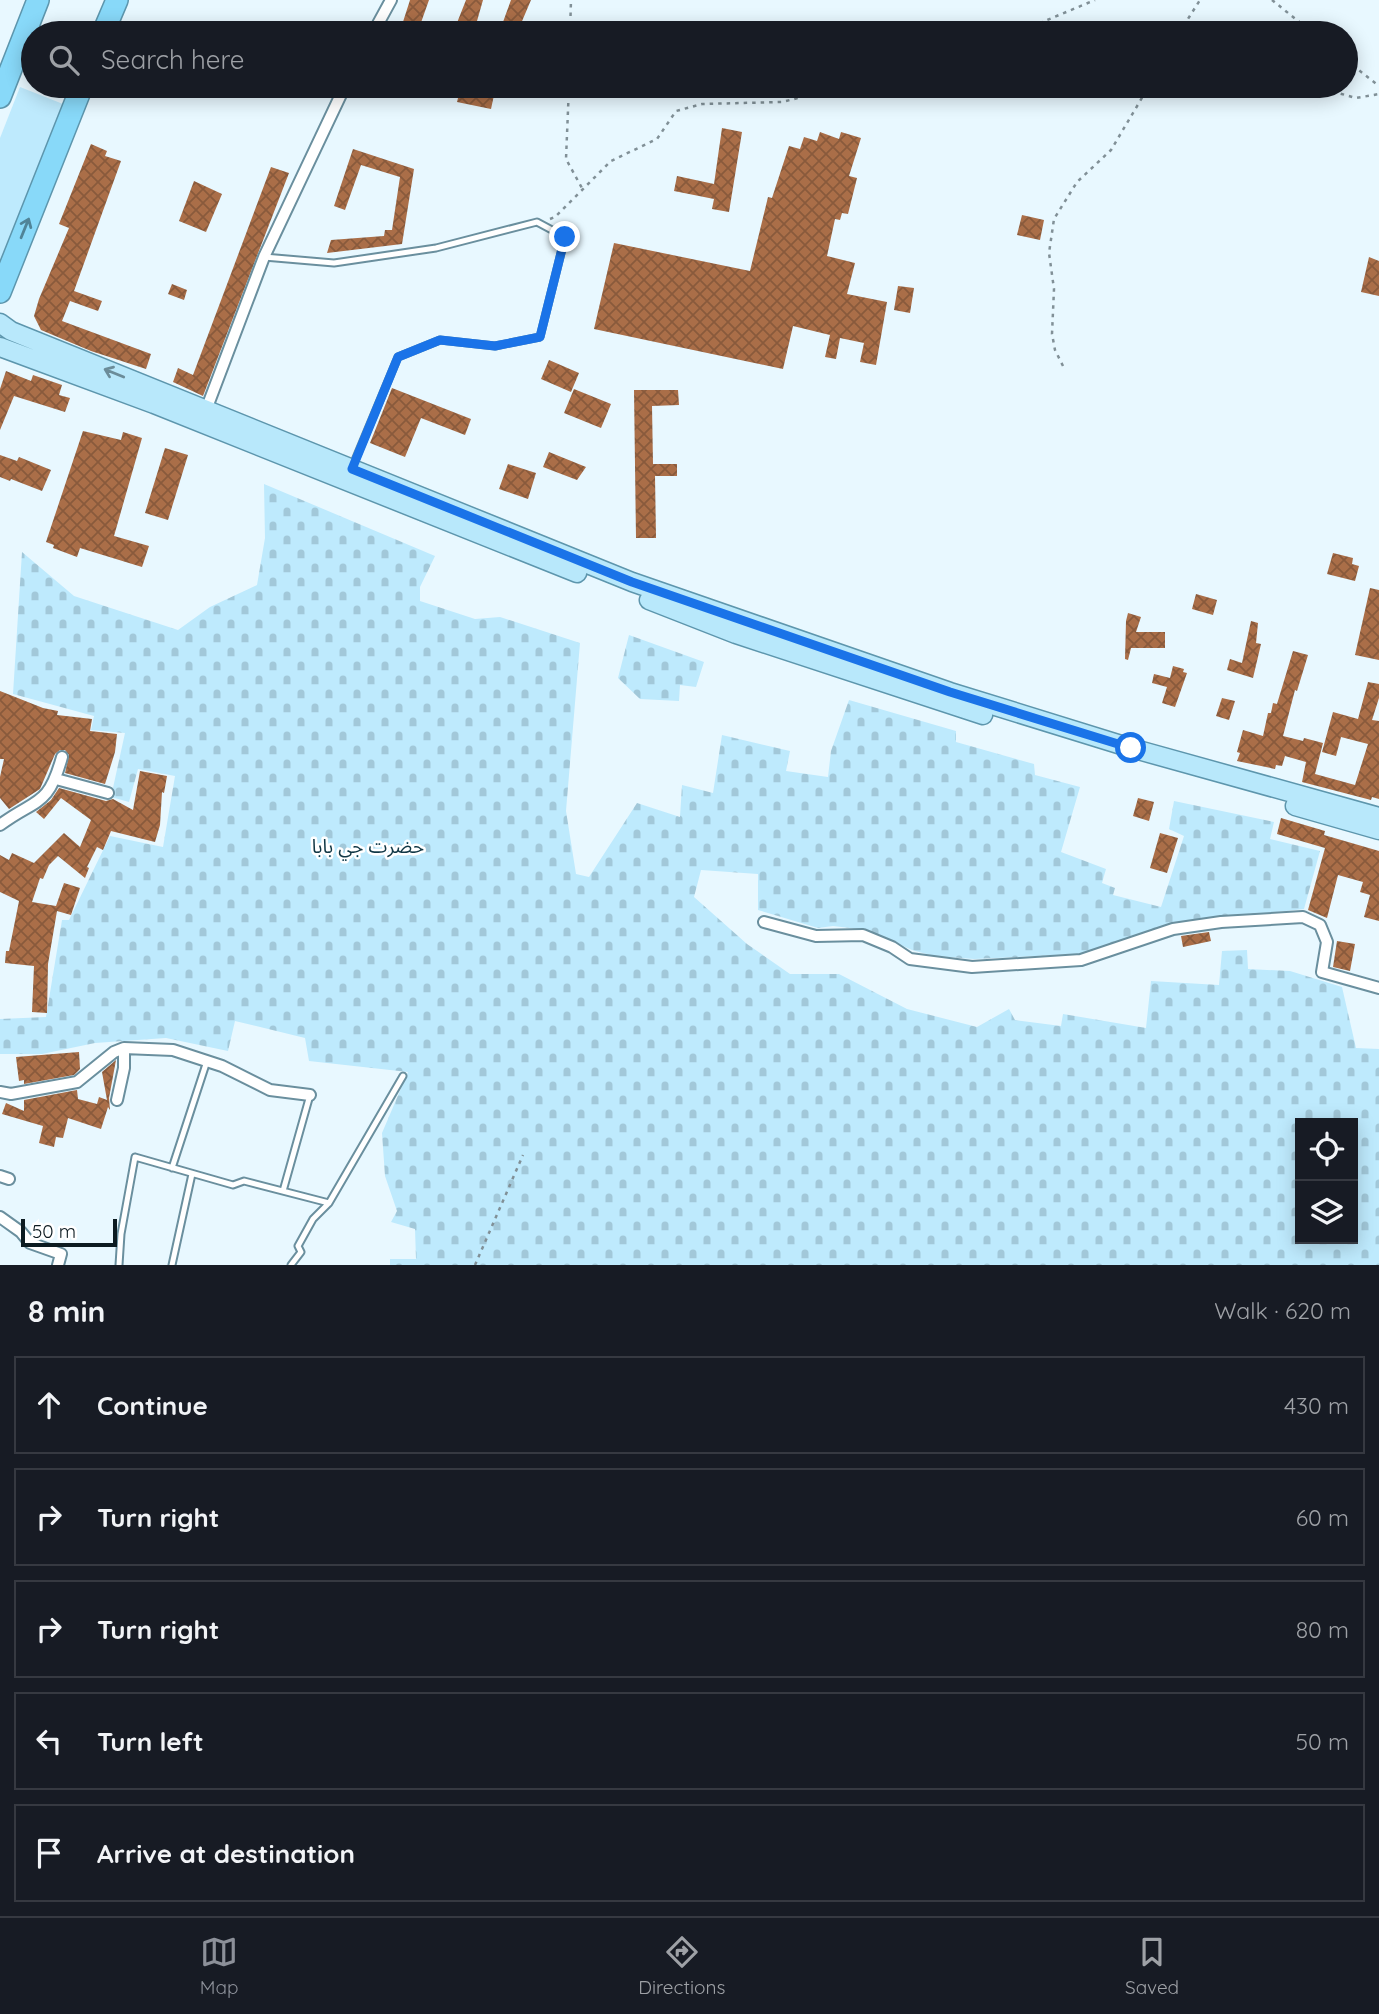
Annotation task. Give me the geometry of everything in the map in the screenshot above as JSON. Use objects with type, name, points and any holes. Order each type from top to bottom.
[{"type":"highway","points":[[30,21],[38,0]]},
{"type":"highway","points":[[108,21],[117,0]]},
{"type":"highway","points":[[0,97],[21,43]]},
{"type":"highway","points":[[0,292],[77,98]]},
{"type":"main road","points":[[0,323],[157,398],[349,475]]},
{"type":"main road","points":[[0,347],[157,398],[206,410],[469,531],[745,629],[938,702],[1379,830]]},
{"type":"main road","points":[[745,629],[1131,748],[1379,817]]},
{"type":"street","points":[[380,21],[391,0]]},
{"type":"street","points":[[206,410],[264,257],[339,98]]},
{"type":"street","points":[[0,825],[43,800],[56,779],[62,757]]},
{"type":"street","points":[[56,779],[108,793]]},
{"type":"street","points":[[764,922],[816,936],[863,936],[892,947],[910,959],[972,967],[1081,960],[1173,929],[1221,922],[1303,917],[1320,925],[1327,942],[1322,972],[1379,988]]},
{"type":"street","points":[[117,1100],[124,1068],[124,1048]]},
{"type":"street","points":[[0,1092],[10,1094],[77,1082],[114,1052],[124,1048],[173,1050],[207,1061],[270,1090],[310,1095]]},
{"type":"street","points":[[0,1217],[21,1232],[30,1243],[61,1254],[58,1265]]},
{"type":"lane","points":[[264,257],[334,263],[436,248],[537,222],[565,237],[540,337],[495,346],[440,340],[398,357],[349,475]]},
{"type":"lane","points":[[172,1168],[207,1061]]},
{"type":"lane","points":[[291,1265],[301,1252],[298,1246],[313,1219],[330,1203],[403,1076]]},
{"type":"lane","points":[[283,1191],[310,1095]]},
{"type":"lane","points":[[119,1265],[121,1234],[135,1157],[233,1185],[244,1181],[330,1203]]},
{"type":"lane","points":[[172,1265],[192,1174]]},
{"type":"path","points":[[570,21],[571,0]]},
{"type":"path","points":[[1045,21],[1095,0]]},
{"type":"path","points":[[1187,21],[1200,0]]},
{"type":"path","points":[[1272,0],[1298,21]]},
{"type":"path","points":[[1358,69],[1379,86]]},
{"type":"path","points":[[1358,98],[1379,94]]},
{"type":"path","points":[[569,98],[566,159],[583,190]]},
{"type":"path","points":[[537,222],[555,217],[611,161],[657,139],[676,111],[702,104],[782,102],[798,98]]},
{"type":"path","points":[[1063,366],[1055,350],[1052,334],[1054,289],[1049,253],[1054,219],[1077,182],[1111,150],[1142,98]]},
{"type":"path","points":[[475,1265],[523,1155]]},
{"type":"green space","points":[[20,87],[21,98],[48,98],[63,104],[0,266],[0,138]]},
{"type":"green space","name":"حضرت جي بابا","points":[[264,484],[435,556],[420,587],[420,601],[475,619],[500,617],[580,643],[566,811],[576,874],[589,877],[637,803],[680,817],[682,785],[713,793],[722,735],[790,751],[786,771],[828,777],[831,751],[849,700],[956,731],[956,742],[1034,764],[1035,775],[1080,787],[1061,852],[1106,869],[1102,883],[1115,888],[1113,895],[1161,907],[1184,836],[1169,829],[1174,801],[1274,822],[1270,839],[1320,851],[1304,909],[1170,924],[1079,954],[974,959],[934,956],[912,950],[867,930],[833,926],[818,928],[758,910],[758,874],[701,870],[694,897],[747,944],[790,974],[839,974],[907,1009],[977,1027],[1009,1009],[1015,1020],[1061,1026],[1063,1014],[1146,1028],[1151,981],[1219,985],[1222,951],[1247,950],[1248,969],[1290,971],[1342,987],[1356,1048],[1379,1049],[1379,1265],[390,1265],[390,1259],[416,1259],[415,1229],[391,1222],[397,1211],[385,1176],[382,1133],[408,1072],[309,1061],[305,1038],[235,1021],[228,1051],[166,1038],[95,1043],[42,1054],[0,1054],[0,1019],[46,1017],[62,920],[69,920],[110,836],[163,847],[175,776],[138,769],[129,802],[111,797],[125,733],[91,730],[94,716],[13,694],[22,552],[74,596],[178,630],[210,607],[257,585],[265,538]]},
{"type":"green space","points":[[629,635],[704,662],[696,687],[680,685],[679,701],[640,699],[618,678]]},
{"type":"building","points":[[410,0],[429,0],[422,21],[403,21]]},
{"type":"building","points":[[466,0],[483,0],[477,21],[458,21]]},
{"type":"building","points":[[511,0],[531,0],[522,21],[503,21]]},
{"type":"building","points":[[458,98],[493,98],[491,109],[457,102]]},
{"type":"building","points":[[722,128],[742,132],[729,212],[712,209],[714,199],[674,191],[677,176],[714,184]]},
{"type":"building","points":[[820,132],[839,139],[841,132],[861,138],[849,176],[857,178],[848,214],[842,213],[840,220],[835,219],[827,256],[855,263],[847,294],[887,302],[876,365],[860,362],[864,343],[840,338],[836,359],[825,357],[830,335],[793,326],[783,369],[594,329],[614,243],[750,271],[768,197],[772,198],[789,146],[800,149],[804,137],[817,141]]},
{"type":"building","points":[[91,144],[107,151],[105,156],[121,161],[74,291],[102,301],[98,311],[70,301],[62,321],[151,354],[146,369],[91,351],[41,330],[34,316],[69,228],[59,224]]},
{"type":"building","points":[[353,149],[414,169],[402,244],[327,253],[331,240],[384,236],[385,230],[392,230],[400,177],[361,165],[345,210],[334,206]]},
{"type":"building","points":[[271,167],[289,173],[203,396],[173,382],[178,368],[193,375]]},
{"type":"building","points":[[194,181],[222,194],[206,232],[179,221]]},
{"type":"building","points":[[1022,215],[1044,220],[1040,240],[1017,235]]},
{"type":"building","points":[[1369,257],[1379,261],[1379,296],[1361,292]]},
{"type":"building","points":[[172,284],[187,290],[184,300],[168,294]]},
{"type":"building","points":[[898,286],[914,288],[910,313],[894,310]]},
{"type":"building","points":[[549,360],[579,373],[571,392],[541,379]]},
{"type":"building","points":[[6,371],[31,381],[33,375],[62,385],[59,395],[70,398],[65,412],[14,396],[0,430],[0,389]]},
{"type":"building","points":[[392,388],[471,419],[465,435],[421,418],[405,457],[370,443]]},
{"type":"building","points":[[574,389],[611,404],[601,428],[564,413]]},
{"type":"building","points":[[634,390],[678,390],[679,405],[652,406],[653,464],[677,464],[677,476],[655,476],[656,538],[636,538]]},
{"type":"building","points":[[83,431],[121,440],[123,432],[142,438],[114,536],[149,546],[142,567],[80,548],[77,557],[53,548],[54,545],[46,542]]},
{"type":"building","points":[[165,448],[188,455],[168,520],[145,513]]},
{"type":"building","points":[[549,452],[586,467],[577,480],[543,467]]},
{"type":"building","points":[[0,455],[17,461],[19,457],[51,470],[42,491],[0,477]]},
{"type":"building","points":[[508,464],[536,473],[528,499],[499,489]]},
{"type":"building","points":[[1333,553],[1353,558],[1352,564],[1359,566],[1355,581],[1327,574]]},
{"type":"building","points":[[1370,588],[1379,590],[1379,660],[1355,655]]},
{"type":"building","points":[[1196,594],[1217,600],[1213,615],[1192,609]]},
{"type":"building","points":[[1128,613],[1141,617],[1136,632],[1165,632],[1165,648],[1131,648],[1128,660],[1125,659]]},
{"type":"building","points":[[1251,621],[1258,623],[1256,643],[1261,644],[1253,678],[1227,670],[1230,659],[1242,663]]},
{"type":"building","points":[[1293,651],[1308,655],[1283,736],[1323,743],[1315,774],[1355,785],[1368,744],[1341,737],[1336,756],[1322,752],[1333,712],[1358,719],[1368,682],[1379,684],[1379,698],[1372,720],[1379,721],[1379,799],[1372,797],[1371,800],[1302,782],[1306,762],[1285,756],[1282,766],[1276,765],[1275,769],[1237,761],[1243,730],[1263,736],[1268,713],[1271,713],[1273,703],[1277,704]]},
{"type":"building","points":[[1173,666],[1184,669],[1183,672],[1187,673],[1175,707],[1162,703],[1167,687],[1152,683],[1154,674],[1170,678]]},
{"type":"building","points":[[0,691],[58,711],[57,715],[92,719],[90,731],[117,734],[115,752],[105,784],[65,773],[69,755],[65,750],[60,750],[55,754],[40,789],[9,809],[0,798],[0,777],[4,759],[0,759]]},
{"type":"building","points":[[1222,698],[1235,701],[1229,720],[1216,716]]},
{"type":"building","points":[[140,771],[167,776],[155,842],[111,831],[103,850],[97,847],[87,867],[89,868],[85,878],[58,856],[49,865],[43,879],[40,878],[32,902],[56,906],[64,883],[80,888],[71,915],[57,911],[48,964],[47,1013],[32,1012],[34,966],[5,963],[19,901],[0,892],[0,855],[9,860],[12,853],[34,863],[64,833],[80,847],[91,820],[61,798],[44,819],[36,812],[51,800],[59,788],[106,801],[113,799],[133,810]]},
{"type":"building","points":[[1138,798],[1154,802],[1149,821],[1133,816]]},
{"type":"building","points":[[1281,818],[1325,831],[1324,835],[1379,851],[1379,921],[1364,917],[1370,895],[1360,892],[1363,882],[1338,875],[1327,918],[1308,910],[1325,848],[1277,834]]},
{"type":"building","points":[[1160,833],[1178,838],[1167,873],[1150,868]]},
{"type":"building","points":[[1209,932],[1211,941],[1183,947],[1181,936]]},
{"type":"building","points":[[1337,941],[1355,944],[1350,971],[1333,967]]},
{"type":"building","points":[[79,1052],[80,1069],[74,1075],[24,1084],[24,1080],[19,1081],[16,1057]]},
{"type":"building","points":[[116,1060],[109,1098],[110,1110],[108,1107],[101,1129],[68,1118],[63,1138],[56,1137],[54,1147],[39,1143],[43,1126],[2,1114],[6,1103],[24,1111],[24,1100],[77,1090],[78,1099],[97,1104],[99,1097],[107,1100],[102,1072]]},
{"type":"route","points":[[565,237],[540,337],[495,346],[440,340],[398,357],[352,469],[632,582],[950,692],[1131,748]]}]
